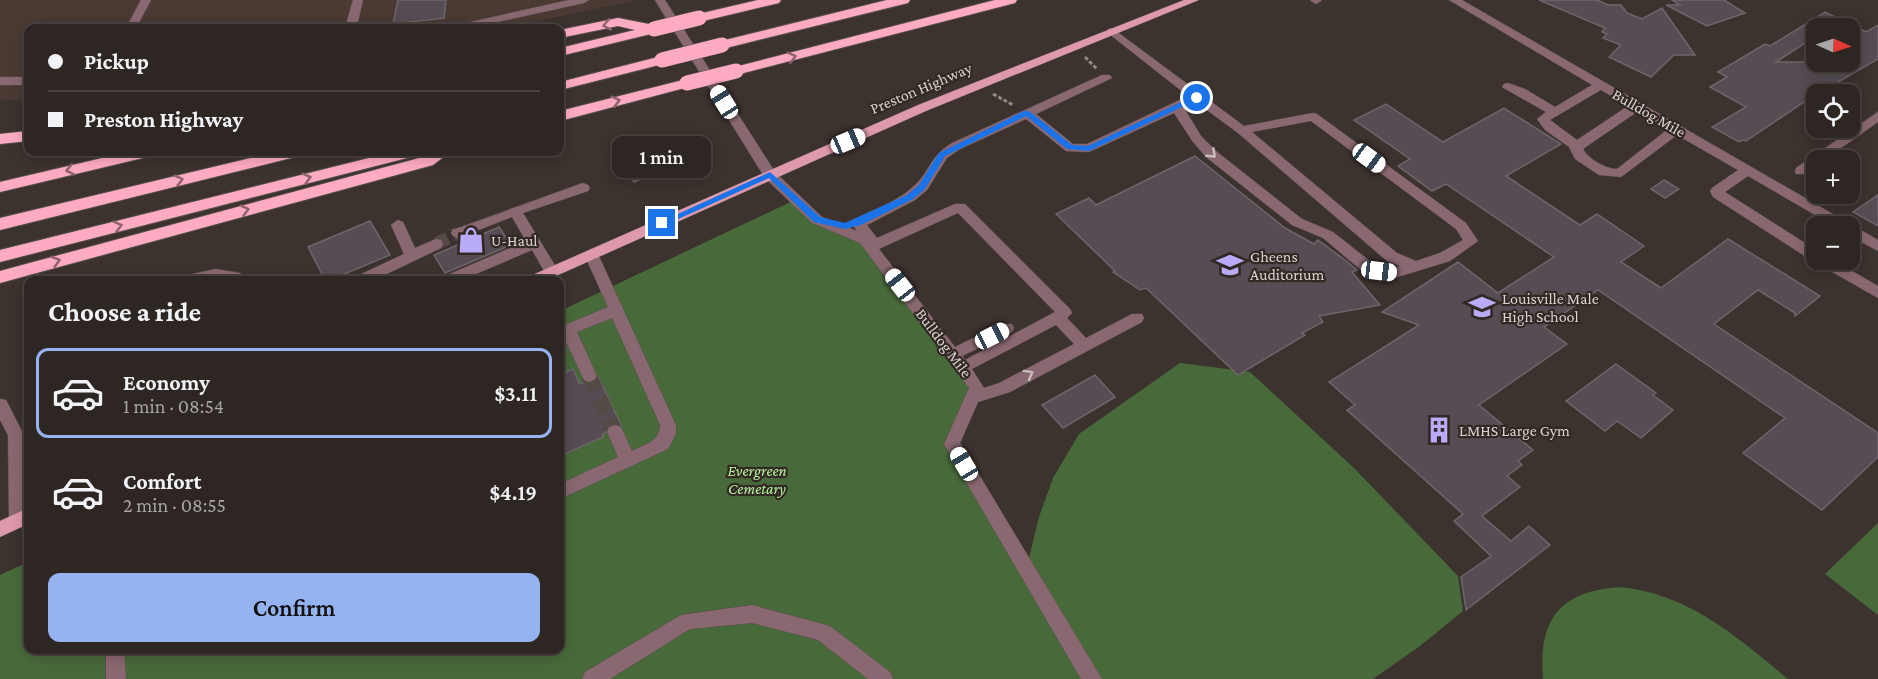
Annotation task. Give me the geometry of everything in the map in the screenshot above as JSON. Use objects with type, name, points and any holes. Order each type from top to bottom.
[{"type":"highway","points":[[564,51],[774,0]]},
{"type":"highway","points":[[564,85],[903,0]]},
{"type":"highway","points":[[564,115],[1010,0]]},
{"type":"highway","points":[[564,33],[618,22],[654,29]]},
{"type":"highway","points":[[0,139],[24,136]]},
{"type":"highway","points":[[0,187],[130,156]]},
{"type":"highway","points":[[0,224],[279,156]]},
{"type":"highway","points":[[0,256],[395,156]]},
{"type":"highway","points":[[0,277],[428,162],[436,156]]},
{"type":"main road","name":"Preston Highway","points":[[544,276],[977,85],[1194,0]]},
{"type":"main road","points":[[0,529],[23,518]]},
{"type":"street","points":[[133,24],[146,0]]},
{"type":"street","points":[[352,24],[358,0]]},
{"type":"street","points":[[475,24],[584,0]]},
{"type":"street","name":"Bulldog Mile","points":[[660,0],[770,175],[817,220],[865,240],[976,392],[952,444],[1092,679]]},
{"type":"street","name":"Bulldog Mile","points":[[1454,0],[1827,216]]},
{"type":"street","points":[[1112,32],[1242,130],[1392,257],[1416,267]]},
{"type":"street","points":[[817,220],[845,226],[858,223],[910,197],[922,187],[942,154],[1027,112],[1106,78]]},
{"type":"street","points":[[0,81],[24,81]]},
{"type":"street","points":[[1601,85],[1545,116],[1544,122],[1576,147],[1580,156],[1604,172],[1621,173],[1676,129]]},
{"type":"street","points":[[1508,87],[1554,111]]},
{"type":"street","points":[[1027,112],[1070,147],[1089,148],[1197,98]]},
{"type":"street","points":[[1576,147],[1637,106]]},
{"type":"street","points":[[1177,107],[1197,139],[1210,154],[1297,222],[1329,235],[1366,266],[1394,273],[1445,257],[1472,241],[1461,226],[1313,117],[1242,130]]},
{"type":"street","points":[[1801,171],[1878,117]]},
{"type":"street","points":[[1747,170],[1717,191],[1718,194],[1806,250]]},
{"type":"street","points":[[458,233],[583,188]]},
{"type":"street","points":[[875,244],[960,207],[1065,313],[970,364]]},
{"type":"street","points":[[515,211],[552,272]]},
{"type":"street","points":[[858,223],[923,308],[961,351],[978,382],[976,392],[1004,388],[1137,318]]},
{"type":"street","points":[[398,225],[412,256]]},
{"type":"street","points":[[1860,236],[1878,246]]},
{"type":"street","points":[[459,276],[535,243]]},
{"type":"street","points":[[370,276],[435,244]]},
{"type":"street","points":[[564,490],[662,444],[668,435],[668,425],[591,254]]},
{"type":"street","points":[[1840,270],[1878,293]]},
{"type":"street","points":[[207,276],[229,274],[233,276]]},
{"type":"street","points":[[589,376],[564,332],[616,310]]},
{"type":"street","points":[[1057,317],[1084,345]]},
{"type":"street","points":[[961,351],[1007,328]]},
{"type":"street","points":[[0,405],[16,435],[23,518]]},
{"type":"street","points":[[615,432],[628,460]]},
{"type":"street","points":[[592,679],[687,621],[752,614],[823,632],[883,679]]},
{"type":"street","points":[[115,654],[116,679]]},
{"type":"path","points":[[1076,46],[1106,78]]},
{"type":"path","points":[[977,85],[1027,112]]},
{"type":"shaded area","points":[[0,0],[638,0],[524,24],[24,24],[24,99],[0,101]]},
{"type":"green space","name":"Evergreen Cemetary","points":[[797,199],[817,220],[865,240],[977,387],[953,445],[1092,679],[0,679],[0,575],[24,564],[24,654],[564,654],[564,309]]},
{"type":"green space","points":[[1180,363],[1250,372],[1355,469],[1458,576],[1463,611],[1420,646],[1373,679],[1102,679],[1028,562],[1039,517],[1053,478],[1079,434]]},
{"type":"green space","points":[[1878,523],[1878,615],[1825,574]]},
{"type":"green space","points":[[1620,587],[1645,591],[1690,608],[1750,647],[1788,679],[1543,679],[1544,640],[1557,612],[1568,602],[1582,595]]},
{"type":"building","points":[[398,0],[446,0],[444,18],[393,24]]},
{"type":"building","points":[[1539,0],[1597,0],[1608,5],[1621,5],[1627,13],[1642,19],[1662,8],[1695,55],[1674,55],[1651,77],[1609,57],[1621,45],[1603,38],[1607,34],[1602,32],[1605,28]]},
{"type":"building","points":[[1672,0],[1724,0],[1745,13],[1707,26],[1666,5],[1680,5]]},
{"type":"building","points":[[1825,12],[1837,18],[1815,18]]},
{"type":"building","points":[[1806,24],[1806,42],[1776,62],[1806,62],[1806,72],[1855,72],[1835,84],[1806,84],[1806,101],[1746,141],[1739,142],[1712,127],[1746,107],[1710,87],[1727,77],[1718,72],[1765,44],[1770,46]]},
{"type":"building","points":[[1878,25],[1878,59],[1860,69],[1860,29],[1866,32]]},
{"type":"building","name":"Louisville Male High School","points":[[1386,104],[1443,142],[1504,108],[1561,144],[1506,176],[1580,225],[1597,214],[1644,246],[1621,262],[1661,288],[1728,239],[1820,296],[1795,316],[1795,313],[1758,290],[1714,324],[1878,433],[1878,457],[1822,510],[1743,453],[1785,418],[1598,290],[1544,327],[1567,344],[1479,405],[1533,450],[1518,461],[1522,465],[1507,476],[1520,487],[1482,516],[1511,541],[1529,526],[1550,545],[1466,610],[1461,577],[1491,556],[1454,521],[1463,514],[1347,410],[1355,405],[1329,382],[1419,325],[1382,312],[1458,262],[1498,293],[1554,257],[1446,184],[1432,191],[1398,166],[1410,159],[1354,120]]},
{"type":"building","points":[[669,151],[679,163],[634,182],[625,170]]},
{"type":"building","name":"Gheens Auditorium","points":[[1195,156],[1285,228],[1314,244],[1318,240],[1345,260],[1357,270],[1352,272],[1380,305],[1319,316],[1323,322],[1238,375],[1146,288],[1140,290],[1113,272],[1115,271],[1056,214],[1089,198],[1096,205]]},
{"type":"building","points":[[1664,180],[1679,189],[1665,198],[1651,189]]},
{"type":"building","points":[[1878,195],[1878,226],[1853,212]]},
{"type":"building","points":[[370,221],[390,255],[340,276],[323,276],[308,247]]},
{"type":"building","points":[[499,227],[511,245],[445,273],[434,255]]},
{"type":"building","points":[[1616,364],[1656,393],[1653,395],[1673,410],[1641,438],[1617,421],[1605,431],[1566,401]]},
{"type":"building","points":[[573,369],[579,383],[590,384],[599,378],[621,425],[614,423],[608,425],[603,437],[564,454],[564,373]]},
{"type":"building","points":[[1095,375],[1115,397],[1063,428],[1042,405]]},
{"type":"tunnel","points":[[436,244],[458,233]]},
{"type":"tunnel","points":[[589,376],[615,432]]},
{"type":"place","name":"U-Haul","points":[[471,240]]},
{"type":"place","name":"Gheens Auditorium","points":[[1230,265]]},
{"type":"place","name":"Louisville Male High School","points":[[1482,307]]},
{"type":"place","name":"LMHS Large Gym","points":[[1439,430]]},
{"type":"route","points":[[662,223],[770,175],[817,220],[845,226],[858,223],[910,197],[922,187],[942,154],[1027,112],[1070,147],[1080,149],[1089,148],[1197,98]]}]
